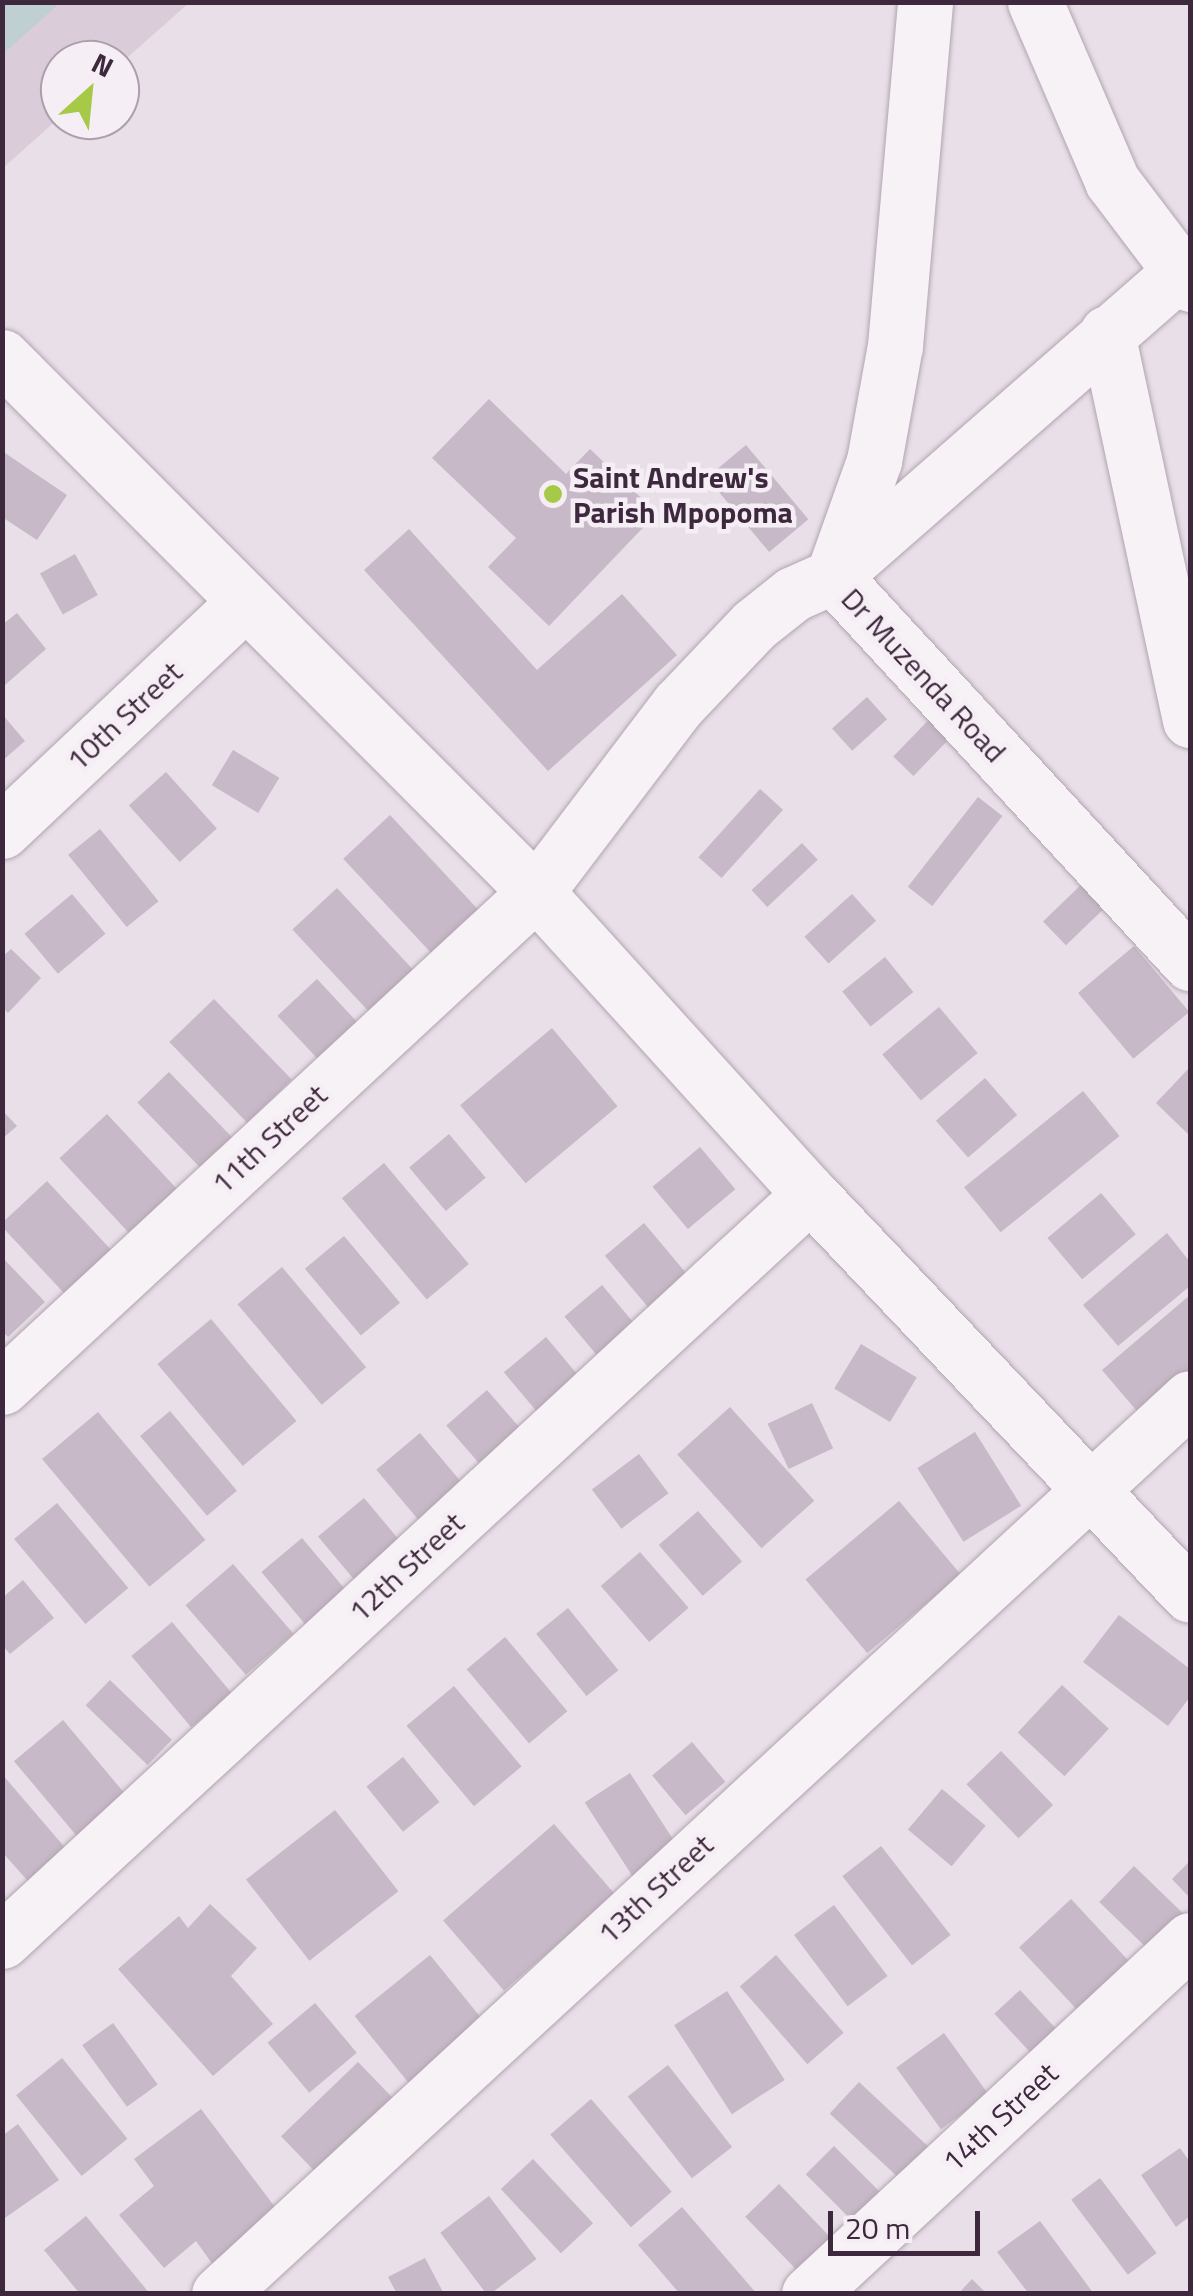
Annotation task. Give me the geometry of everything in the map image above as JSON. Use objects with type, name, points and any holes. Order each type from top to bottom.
[{"type":"street","points":[[833,576],[874,461],[895,346],[925,2]]},
{"type":"street","points":[[833,576],[1107,333],[1187,272],[1112,181],[1034,2]]},
{"type":"street","points":[[1107,333],[1190,720]]},
{"type":"street","points":[[2,357],[536,892],[810,1194],[1091,1486],[1190,1595]]},
{"type":"street","name":"Dr Muzenda Road","points":[[536,892],[703,678],[793,594],[833,576],[1189,949]]},
{"type":"street","name":"10th Street","points":[[2,831],[246,601]]},
{"type":"street","name":"11th Street","points":[[2,1386],[536,892]]},
{"type":"street","name":"12th Street","points":[[2,1940],[810,1194]]},
{"type":"street","name":"13th Street","points":[[219,2294],[1190,1398]]},
{"type":"street","name":"14th Street","points":[[809,2294],[1190,1940]]},
{"type":"shaded area","points":[[3,2],[60,2],[60,3],[3,54]]},
{"type":"shaded area","points":[[3,3],[189,3],[140,46],[140,40],[40,40],[40,135],[3,168]]},
{"type":"building","name":"Saint Andrew's Parish Mpopoma","points":[[489,399],[566,474],[590,449],[657,513],[549,626],[488,567],[516,538],[432,458]]},
{"type":"building","points":[[746,445],[808,519],[769,552],[707,478]]},
{"type":"building","points":[[2,451],[67,495],[37,540],[2,517]]},
{"type":"building","points":[[409,529],[537,670],[622,594],[677,655],[548,771],[364,570]]},
{"type":"building","points":[[75,554],[98,595],[63,614],[40,573]]},
{"type":"building","points":[[17,613],[46,649],[5,685],[2,625]]},
{"type":"building","points":[[867,697],[887,719],[852,751],[832,728]]},
{"type":"building","points":[[944,704],[964,723],[913,776],[893,757]]},
{"type":"building","points":[[2,714],[25,741],[2,761]]},
{"type":"building","points":[[233,750],[279,778],[258,813],[212,785]]},
{"type":"building","points":[[166,772],[217,828],[180,862],[129,805]]},
{"type":"building","points":[[760,789],[783,810],[721,878],[698,857]]},
{"type":"building","points":[[978,797],[1002,816],[932,906],[908,887]]},
{"type":"building","points":[[390,815],[492,925],[445,968],[343,859]]},
{"type":"building","points":[[100,829],[159,901],[127,927],[68,855]]},
{"type":"building","points":[[802,843],[818,860],[767,907],[752,890]]},
{"type":"building","points":[[1084,882],[1107,906],[1066,945],[1043,922]]},
{"type":"building","points":[[337,888],[424,981],[379,1022],[292,930]]},
{"type":"building","points":[[72,894],[105,934],[58,974],[25,934]]},
{"type":"building","points":[[852,894],[876,921],[829,964],[804,937]]},
{"type":"building","points":[[1134,946],[1189,1012],[1133,1059],[1078,993]]},
{"type":"building","points":[[11,949],[41,978],[8,1013],[2,1007],[2,957]]},
{"type":"building","points":[[885,957],[913,992],[871,1027],[842,992]]},
{"type":"building","points":[[317,979],[367,1032],[327,1069],[278,1016]]},
{"type":"building","points":[[214,999],[292,1080],[247,1123],[169,1042]]},
{"type":"building","points":[[939,1007],[978,1053],[921,1101],[882,1055]]},
{"type":"building","points":[[552,1028],[618,1106],[526,1183],[460,1105]]},
{"type":"building","points":[[1190,1067],[1190,1136],[1156,1103]]},
{"type":"building","points":[[169,1072],[237,1142],[205,1173],[137,1103]]},
{"type":"building","points":[[985,1078],[1017,1115],[968,1158],[936,1121]]},
{"type":"building","points":[[1083,1091],[1120,1136],[1001,1232],[964,1187]]},
{"type":"building","points":[[2,1110],[17,1126],[2,1139]]},
{"type":"building","points":[[107,1114],[187,1200],[140,1245],[59,1158]]},
{"type":"building","points":[[449,1134],[486,1178],[446,1211],[409,1167]]},
{"type":"building","points":[[700,1147],[735,1189],[688,1229],[653,1187]]},
{"type":"building","points":[[384,1163],[469,1264],[427,1299],[342,1198]]},
{"type":"building","points":[[47,1181],[115,1254],[68,1298],[2,1227]]},
{"type":"building","points":[[1101,1193],[1136,1234],[1082,1279],[1047,1238]]},
{"type":"building","points":[[644,1223],[696,1285],[657,1318],[605,1256]]},
{"type":"building","points":[[1167,1233],[1190,1262],[1190,1286],[1118,1346],[1083,1305]]},
{"type":"building","points":[[344,1236],[400,1303],[361,1335],[305,1269]]},
{"type":"building","points":[[2,1257],[45,1302],[8,1337],[2,1331]]},
{"type":"building","points":[[282,1267],[366,1367],[322,1405],[238,1304]]},
{"type":"building","points":[[602,1285],[640,1330],[602,1362],[564,1316]]},
{"type":"building","points":[[1190,1295],[1190,1387],[1147,1423],[1102,1370]]},
{"type":"building","points":[[211,1319],[296,1421],[243,1466],[157,1364]]},
{"type":"building","points":[[546,1337],[585,1383],[542,1418],[504,1372]]},
{"type":"building","points":[[861,1344],[917,1377],[890,1422],[834,1389]]},
{"type":"building","points":[[487,1390],[528,1438],[488,1473],[446,1425]]},
{"type":"building","points":[[812,1403],[833,1448],[789,1469],[768,1424]]},
{"type":"building","points":[[730,1407],[814,1501],[762,1548],[677,1455]]},
{"type":"building","points":[[170,1411],[237,1491],[207,1516],[140,1436]]},
{"type":"building","points":[[98,1412],[205,1540],[149,1587],[42,1459]]},
{"type":"building","points":[[975,1432],[1021,1506],[963,1542],[917,1468]]},
{"type":"building","points":[[420,1433],[471,1494],[428,1531],[376,1470]]},
{"type":"building","points":[[639,1454],[668,1493],[621,1529],[592,1490]]},
{"type":"building","points":[[364,1498],[403,1544],[357,1583],[318,1537]]},
{"type":"building","points":[[899,1501],[961,1575],[867,1653],[806,1579]]},
{"type":"building","points":[[57,1503],[128,1588],[85,1624],[14,1539]]},
{"type":"building","points":[[698,1511],[742,1562],[703,1596],[659,1545]]},
{"type":"building","points":[[302,1538],[347,1592],[306,1626],[261,1572]]},
{"type":"building","points":[[640,1552],[689,1608],[649,1642],[601,1586]]},
{"type":"building","points":[[233,1564],[293,1633],[246,1675],[185,1605]]},
{"type":"building","points":[[23,1580],[54,1618],[10,1654],[2,1645],[2,1598]]},
{"type":"building","points":[[568,1608],[618,1670],[586,1696],[536,1634]]},
{"type":"building","points":[[1119,1615],[1190,1669],[1190,1697],[1168,1726],[1083,1662]]},
{"type":"building","points":[[172,1622],[232,1693],[191,1727],[131,1656]]},
{"type":"building","points":[[505,1637],[567,1711],[529,1743],[467,1669]]},
{"type":"building","points":[[110,1680],[172,1740],[148,1765],[86,1705]]},
{"type":"building","points":[[1062,1685],[1109,1729],[1064,1776],[1018,1733]]},
{"type":"building","points":[[454,1686],[521,1766],[474,1806],[407,1726]]},
{"type":"building","points":[[63,1720],[136,1807],[87,1848],[14,1761]]},
{"type":"building","points":[[692,1742],[725,1782],[686,1815],[652,1775]]},
{"type":"building","points":[[1001,1751],[1053,1805],[1019,1838],[966,1784]]},
{"type":"building","points":[[403,1757],[440,1802],[403,1832],[366,1787]]},
{"type":"building","points":[[630,1773],[681,1851],[635,1880],[585,1802]]},
{"type":"building","points":[[2,1774],[73,1857],[35,1889],[2,1852]]},
{"type":"building","points":[[942,1789],[986,1826],[952,1866],[908,1830]]},
{"type":"building","points":[[335,1810],[398,1891],[309,1961],[246,1880]]},
{"type":"building","points":[[554,1824],[615,1894],[504,1991],[443,1920]]},
{"type":"building","points":[[881,1846],[951,1935],[912,1965],[842,1876]]},
{"type":"building","points":[[1190,1861],[1190,1898],[1172,1879]]},
{"type":"building","points":[[1134,1866],[1190,1920],[1155,1956],[1099,1902]]},
{"type":"building","points":[[1071,1899],[1145,1979],[1093,2027],[1019,1947]]},
{"type":"building","points":[[210,1904],[257,1948],[231,1976],[273,2024],[213,2076],[118,1969],[179,1916],[188,1928]]},
{"type":"building","points":[[834,1905],[888,1976],[848,2006],[794,1935]]},
{"type":"building","points":[[430,1955],[485,2023],[409,2084],[355,2016]]},
{"type":"building","points":[[776,1955],[844,2033],[807,2064],[740,1986]]},
{"type":"building","points":[[1020,1990],[1061,2034],[1035,2058],[994,2014]]},
{"type":"building","points":[[727,1991],[785,2080],[732,2114],[674,2025]]},
{"type":"building","points":[[315,2003],[357,2053],[309,2093],[268,2043]]},
{"type":"building","points":[[113,2023],[158,2084],[127,2107],[82,2045]]},
{"type":"building","points":[[944,2033],[989,2094],[941,2129],[896,2068]]},
{"type":"building","points":[[62,2058],[127,2139],[82,2176],[16,2095]]},
{"type":"building","points":[[358,2062],[402,2107],[325,2182],[281,2136]]},
{"type":"building","points":[[668,2065],[732,2147],[692,2178],[628,2096]]},
{"type":"building","points":[[859,2082],[934,2152],[905,2184],[830,2113]]},
{"type":"building","points":[[591,2099],[672,2192],[631,2227],[550,2134]]},
{"type":"building","points":[[201,2109],[284,2219],[216,2269],[196,2241],[164,2268],[119,2215],[154,2186],[134,2159]]},
{"type":"building","points":[[18,2124],[59,2180],[2,2220],[2,2136]]},
{"type":"building","points":[[834,2146],[887,2199],[859,2227],[806,2174]]},
{"type":"building","points":[[1180,2148],[1190,2162],[1190,2216],[1176,2227],[1141,2175]]},
{"type":"building","points":[[533,2159],[593,2223],[561,2253],[501,2189]]},
{"type":"building","points":[[1100,2178],[1157,2253],[1128,2275],[1071,2200]]},
{"type":"building","points":[[779,2184],[830,2237],[797,2270],[745,2217]]},
{"type":"building","points":[[489,2196],[537,2259],[486,2294],[440,2233]]},
{"type":"building","points":[[682,2207],[757,2294],[680,2294],[638,2245]]},
{"type":"building","points":[[86,2216],[150,2294],[80,2294],[44,2250]]},
{"type":"building","points":[[1040,2221],[1094,2294],[1029,2294],[997,2252]]},
{"type":"building","points":[[425,2258],[444,2294],[397,2294],[388,2277]]},
{"type":"building","points":[[972,2279],[987,2294],[958,2294]]},
{"type":"place","name":"Saint Andrew's Parish Mpopoma","points":[[553,494]]}]
